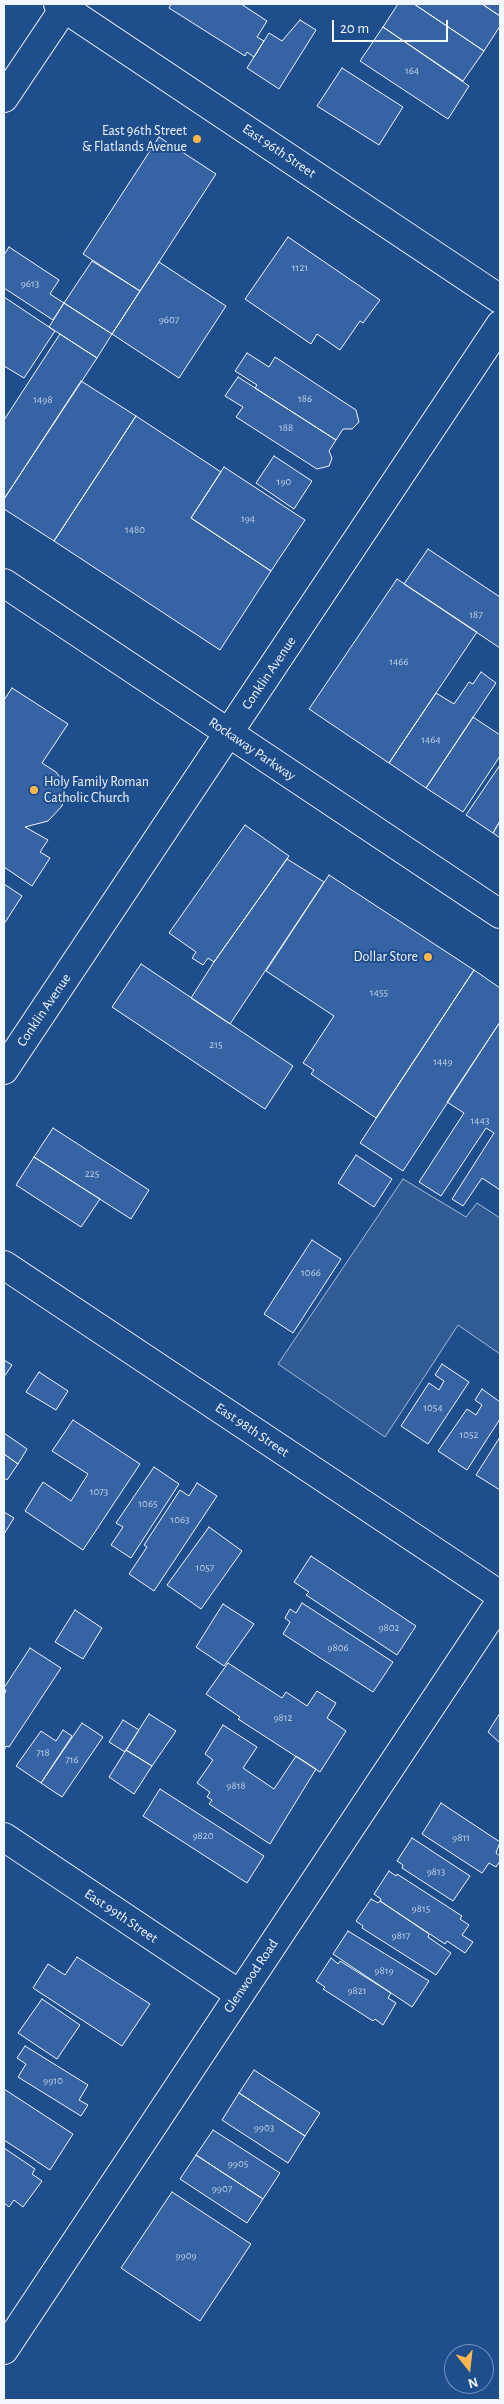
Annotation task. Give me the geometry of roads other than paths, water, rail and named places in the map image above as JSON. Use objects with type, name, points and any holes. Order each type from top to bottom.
[{"type":"street","points":[[4,98],[63,5]]},
{"type":"street","name":"East 96th Street","points":[[63,5],[500,299]]},
{"type":"street","name":"Conklin Avenue","points":[[4,1070],[500,325]]},
{"type":"street","name":"Rockaway Parkway","points":[[4,584],[500,914]]},
{"type":"street","name":"East 98th Street","points":[[4,1266],[500,1595]]},
{"type":"street","name":"Glenwood Road","points":[[4,2350],[500,1602]]},
{"type":"street","name":"East 99th Street","points":[[4,1837],[239,1994]]},
{"type":"place","name":"East 96th Street & Flatlands Avenue","points":[[197,139]]},
{"type":"place","name":"Holy Family Roman Catholic Church","points":[[34,790]]},
{"type":"place","name":"Dollar Store","points":[[428,957]]}]
